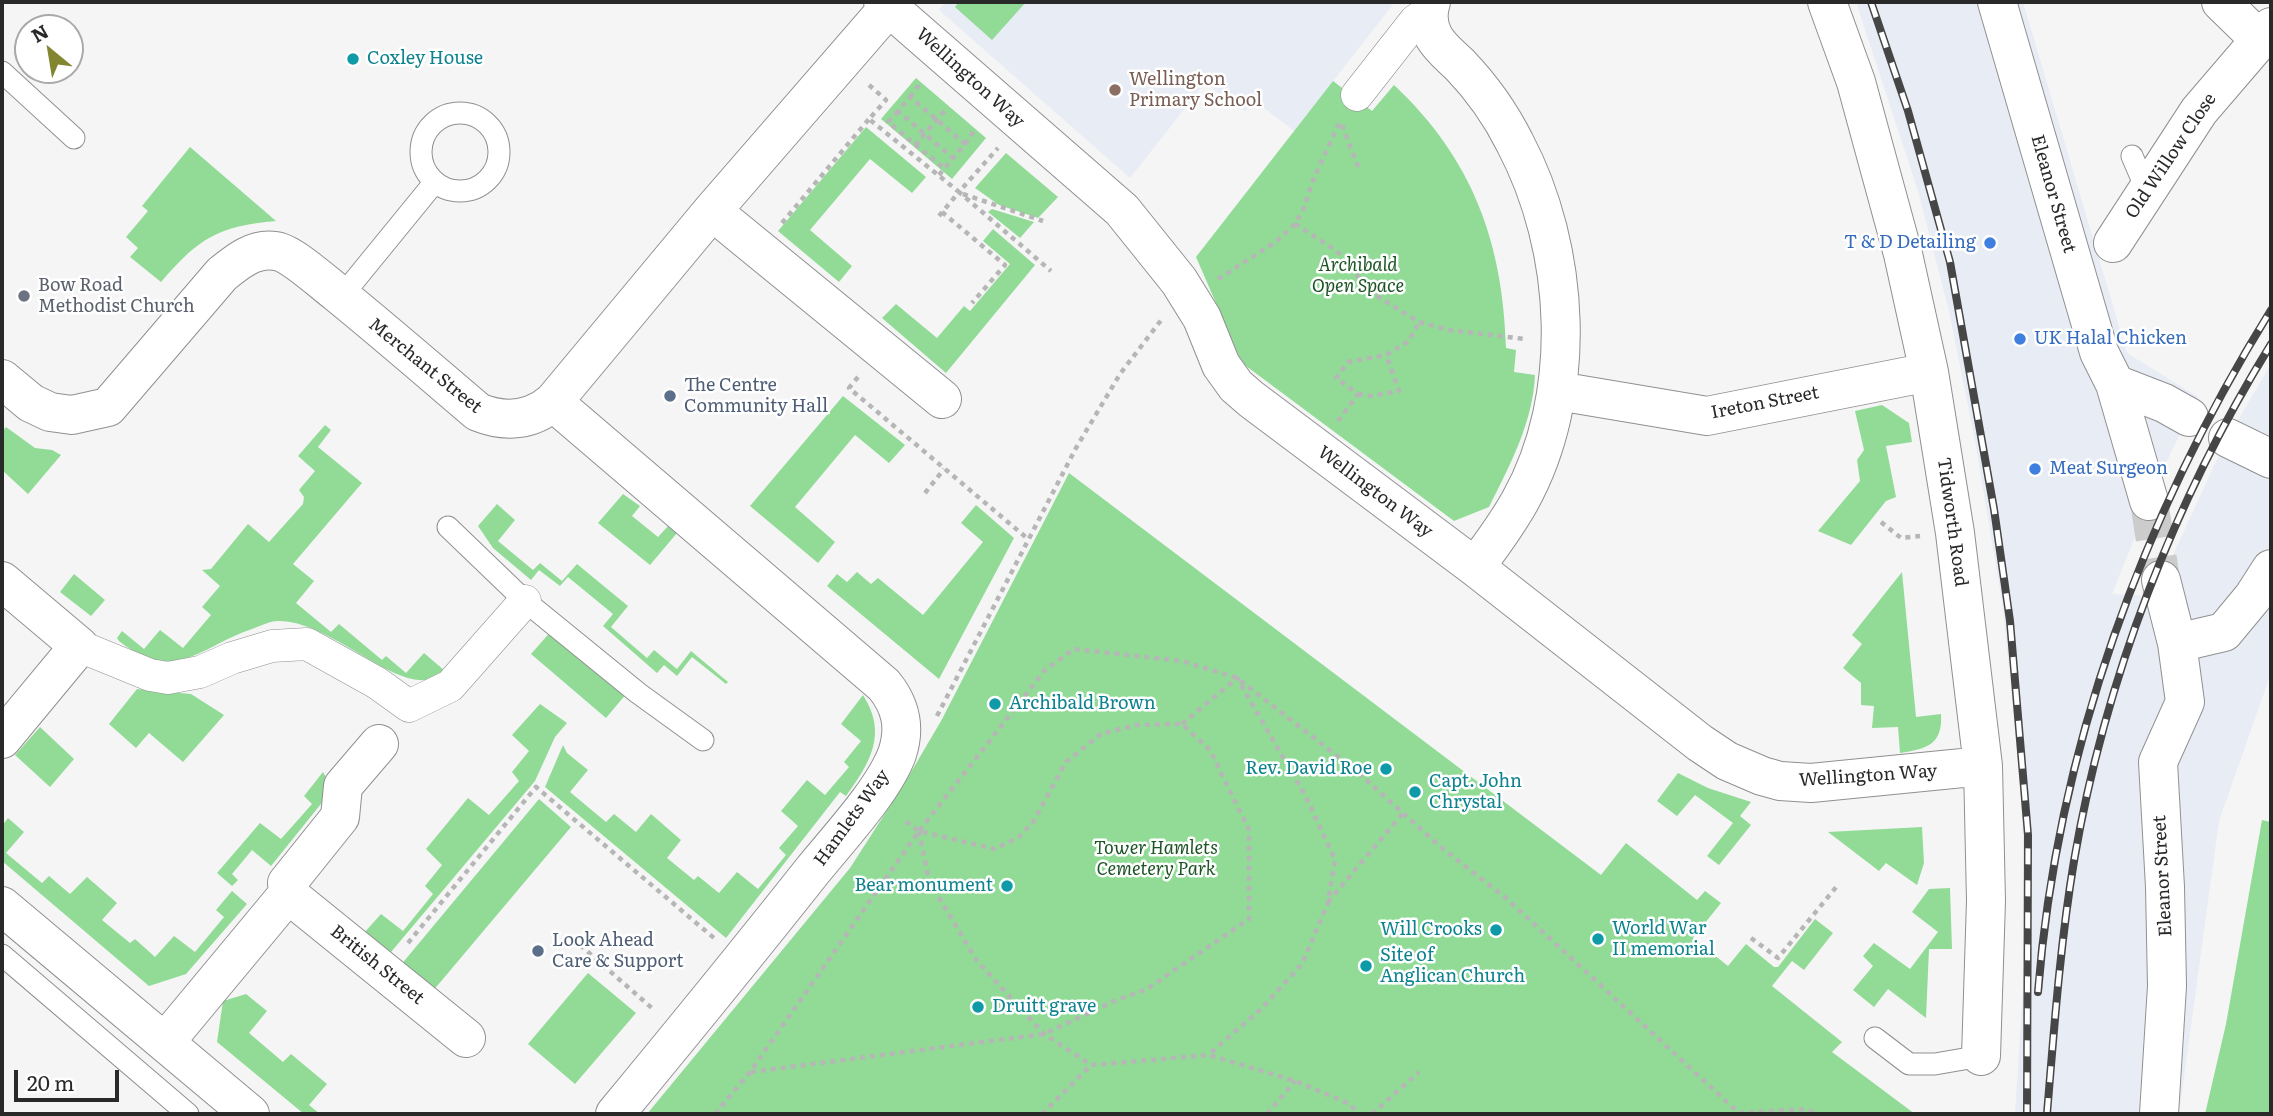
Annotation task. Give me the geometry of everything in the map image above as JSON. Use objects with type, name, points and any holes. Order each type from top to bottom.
[{"type":"street","name":"Tidworth Road","points":[[1827,2],[1856,82],[1881,170],[1930,372],[1955,533],[1983,766],[1986,901],[1981,1056]]},
{"type":"street","name":"Eleanor Street","points":[[1997,2],[2099,352],[2115,384],[2149,501]]},
{"type":"street","name":"Old Willow Close","points":[[2113,243],[2139,174],[2199,111],[2265,33],[2221,2]]},
{"type":"street","name":"Merchant Street","points":[[2,379],[31,403],[50,412],[72,415],[107,407],[222,274],[241,258],[260,251],[278,251],[306,268],[478,412],[491,417],[516,419],[540,412],[553,402],[712,211],[841,63],[886,4]]},
{"type":"street","name":"Wellington Way","points":[[886,4],[1129,219],[1184,288],[1202,318],[1221,365],[1236,386],[1475,567],[1700,743],[1727,761],[1780,781],[1811,783],[1983,766]]},
{"type":"street","points":[[1357,95],[1415,21],[1430,7]]},
{"type":"street","points":[[1430,7],[1429,25],[1434,37],[1460,65],[1499,117],[1515,142],[1530,175],[1551,239],[1560,311],[1558,391],[1536,465],[1521,500],[1475,567]]},
{"type":"street","points":[[712,211],[942,399]]},
{"type":"street","name":"Ireton Street","points":[[1558,391],[1707,416],[1930,372]]},
{"type":"street","points":[[2115,384],[2164,403],[2189,417]]},
{"type":"street","name":"Hamlets Way","points":[[553,402],[808,617],[884,685],[896,700],[903,724],[896,755],[872,797],[615,1114]]},
{"type":"street","points":[[2228,438],[2271,459]]},
{"type":"street","points":[[2177,643],[2224,632],[2253,597],[2271,569]]},
{"type":"street","name":"Eleanor Street","points":[[2159,1114],[2167,986],[2158,762],[2185,702],[2177,643],[2161,580]]},
{"type":"street","points":[[2,581],[79,646],[150,675],[168,678],[200,672],[232,658],[272,646],[307,644],[377,683],[409,706],[450,686],[525,601]]},
{"type":"street","points":[[2,739],[79,646]]},
{"type":"street","points":[[165,1042],[288,894],[287,883],[340,817],[343,786],[379,744]]},
{"type":"street","name":"British Street","points":[[288,894],[466,1038]]},
{"type":"street","points":[[2,906],[250,1114]]},
{"type":"lane","points":[[2,72],[74,138]]},
{"type":"lane","points":[[341,297],[434,183]]},
{"type":"lane","points":[[448,527],[525,601],[638,693],[703,740]]},
{"type":"lane","points":[[2,955],[188,1114]]},
{"type":"lane","points":[[1875,1038],[1909,1064],[1936,1064],[1981,1056]]},
{"type":"path","points":[[760,250],[886,100],[841,63]]},
{"type":"path","points":[[929,93],[919,85],[888,122],[944,168]]},
{"type":"path","points":[[1208,284],[1277,241],[1295,224],[1340,121],[1357,95]]},
{"type":"path","points":[[910,97],[965,144]]},
{"type":"path","points":[[938,101],[956,116]]},
{"type":"path","points":[[915,145],[947,108]]},
{"type":"path","points":[[898,111],[953,158]]},
{"type":"path","points":[[869,119],[1051,271]]},
{"type":"path","points":[[1340,121],[1359,169]]},
{"type":"path","points":[[972,303],[1005,265],[940,214],[1020,123]]},
{"type":"path","points":[[939,176],[975,132],[966,124]]},
{"type":"path","points":[[959,192],[1043,221]]},
{"type":"path","points":[[1295,224],[1337,251],[1371,293],[1419,322],[1449,330],[1561,344]]},
{"type":"path","points":[[1371,293],[1395,284]]},
{"type":"path","points":[[932,725],[1076,448],[1120,374],[1165,315]]},
{"type":"path","points":[[1386,355],[1399,391],[1371,396],[1358,394],[1336,378],[1348,362],[1386,355],[1409,341],[1419,322]]},
{"type":"path","points":[[882,350],[849,388],[1028,539]]},
{"type":"path","points":[[1349,406],[1358,394]]},
{"type":"path","points":[[925,493],[944,469]]},
{"type":"path","points":[[715,1114],[750,1072],[919,831],[1045,670],[1074,649],[1182,661],[1237,678],[1354,769],[1443,849],[1506,898],[1739,1113],[1806,1109],[1816,1114]]},
{"type":"path","points":[[919,831],[994,849],[1018,838],[1033,822],[1066,762],[1101,734],[1136,725],[1182,724],[1237,678]]},
{"type":"path","points":[[1209,1055],[1261,1009],[1302,964],[1328,903],[1335,860],[1306,797],[1237,678]]},
{"type":"path","points":[[750,1072],[1044,1034],[1147,989],[1249,919],[1249,830],[1209,750],[1182,724]]},
{"type":"path","points":[[385,971],[536,787],[741,961]]},
{"type":"path","points":[[1328,903],[1403,813]]},
{"type":"path","points":[[919,831],[929,881],[977,961],[1044,1034],[1091,1065],[1209,1055],[1295,1081],[1350,1104],[1358,1114]]},
{"type":"path","points":[[1751,938],[1778,958],[1837,886]]},
{"type":"path","points":[[580,945],[682,1034]]},
{"type":"path","points":[[1042,1114],[1091,1065]]},
{"type":"path","points":[[1372,1114],[1419,1072]]},
{"type":"path","points":[[1267,1114],[1295,1081]]},
{"type":"shaded area","name":"Wellington Primary School","points":[[945,2],[1395,2],[1294,131],[1254,100],[1245,111],[1205,83],[1130,178],[939,10]]},
{"type":"shaded area","points":[[1856,2],[2023,2],[2127,353],[2198,397],[2161,473],[2112,594],[2154,596],[2224,444],[2271,364],[2271,673],[2219,821],[2179,1114],[2015,1114],[2027,927],[2020,779],[2003,608],[1975,441],[1949,311],[1918,191]]},
{"type":"green space","points":[[959,2],[1026,2],[992,40],[955,7]]},
{"type":"green space","points":[[916,78],[986,138],[952,179],[881,119]]},
{"type":"green space","name":"Archibald Open Space","points":[[1333,81],[1372,111],[1394,85],[1444,142],[1463,172],[1490,237],[1504,309],[1506,348],[1516,350],[1514,372],[1535,375],[1525,426],[1489,507],[1454,521],[1242,363],[1196,257]]},
{"type":"green space","points":[[866,127],[926,177],[912,193],[870,159],[810,230],[852,266],[839,282],[778,231]]},
{"type":"green space","points":[[190,147],[276,221],[239,226],[211,237],[187,255],[161,282],[130,257],[138,248],[126,237],[148,211],[142,206]]},
{"type":"green space","points":[[1006,153],[1058,197],[1038,218],[999,205],[975,188]]},
{"type":"green space","points":[[992,209],[1034,222],[1020,238],[988,212]]},
{"type":"green space","points":[[993,229],[1035,265],[946,373],[882,318],[896,304],[937,338],[964,306],[970,311],[1010,264],[983,241]]},
{"type":"green space","points":[[843,396],[905,445],[889,463],[855,435],[795,507],[835,542],[818,563],[750,506]]},
{"type":"green space","points":[[1882,405],[1909,423],[1912,442],[1886,446],[1896,497],[1886,501],[1851,545],[1818,531],[1860,481],[1857,460],[1864,450],[1855,411]]},
{"type":"green space","points":[[325,425],[331,430],[318,447],[362,483],[293,564],[314,581],[296,603],[331,632],[339,624],[382,660],[386,656],[406,673],[424,653],[445,671],[435,678],[416,680],[379,665],[318,631],[278,621],[233,636],[187,658],[172,661],[156,660],[139,654],[119,641],[117,638],[122,631],[144,649],[160,630],[183,648],[211,615],[202,607],[220,586],[202,570],[211,569],[248,524],[269,542],[303,504],[304,497],[299,490],[315,471],[298,456]]},
{"type":"green space","points":[[6,427],[35,448],[52,450],[61,455],[28,494],[2,470],[2,432]]},
{"type":"green space","name":"Tower Hamlets Cemetery Park","points":[[1069,473],[1601,875],[1626,843],[1697,900],[1705,891],[1721,903],[1693,938],[1728,966],[1746,944],[1774,967],[1778,967],[1815,919],[1833,933],[1804,970],[1792,961],[1772,986],[1842,1042],[1832,1052],[1915,1114],[647,1114],[850,868],[941,721]]},
{"type":"green space","points":[[623,494],[640,506],[632,516],[658,537],[669,525],[677,533],[650,565],[598,523]]},
{"type":"green space","points":[[497,504],[515,520],[498,541],[533,570],[540,563],[562,581],[577,564],[628,606],[611,627],[647,658],[654,650],[677,669],[691,651],[728,682],[726,684],[692,657],[677,676],[664,665],[657,673],[603,626],[613,614],[568,577],[560,586],[539,570],[531,580],[493,548],[478,526]]},
{"type":"green space","points":[[976,505],[1014,538],[939,679],[827,586],[837,574],[847,582],[857,572],[871,584],[878,578],[923,615],[983,542],[961,523]]},
{"type":"green space","points":[[1902,572],[1916,717],[1941,714],[1941,724],[1936,739],[1931,744],[1918,750],[1900,753],[1898,727],[1872,728],[1874,706],[1861,705],[1861,683],[1843,668],[1862,644],[1852,635]]},
{"type":"green space","points":[[74,574],[105,600],[91,616],[60,592]]},
{"type":"green space","points":[[553,629],[627,693],[606,718],[531,654]]},
{"type":"green space","points":[[137,689],[191,694],[224,715],[183,762],[149,733],[136,748],[109,724]]},
{"type":"green space","points":[[863,695],[874,723],[875,735],[869,760],[846,796],[840,792],[726,938],[545,787],[563,745],[567,753],[588,770],[570,792],[606,822],[614,814],[636,832],[651,814],[681,840],[667,858],[694,880],[698,876],[719,893],[737,872],[758,889],[786,855],[779,848],[798,826],[781,811],[807,780],[825,795],[849,767],[844,762],[861,741],[841,724]]},
{"type":"green space","points":[[540,704],[567,723],[555,737],[535,781],[386,958],[364,933],[381,914],[403,931],[433,894],[425,886],[442,865],[426,849],[468,798],[489,815],[519,781],[512,772],[529,751],[512,735]]},
{"type":"green space","points":[[40,727],[74,759],[50,787],[15,755]]},
{"type":"green space","points":[[323,772],[333,789],[271,866],[252,850],[232,874],[238,880],[232,886],[217,873],[260,823],[281,839],[312,804],[304,796]]},
{"type":"green space","points":[[1678,773],[1708,788],[1751,802],[1740,816],[1751,825],[1719,865],[1707,856],[1733,823],[1695,795],[1677,816],[1657,801]]},
{"type":"green space","points":[[539,799],[571,827],[432,992],[400,966]]},
{"type":"green space","points":[[8,818],[24,832],[6,853],[42,883],[49,876],[70,894],[87,877],[117,903],[102,920],[130,943],[135,939],[155,957],[174,936],[195,952],[224,917],[216,910],[232,891],[247,904],[186,974],[149,986],[2,861],[2,826]]},
{"type":"green space","points":[[2262,820],[2271,822],[2271,1114],[2205,1114],[2226,1024]]},
{"type":"green space","points":[[1922,827],[1924,863],[1917,885],[1886,863],[1879,871],[1828,832]]},
{"type":"green space","points":[[1950,888],[1952,949],[1929,949],[1926,1018],[1888,989],[1874,1007],[1853,990],[1873,966],[1863,956],[1874,943],[1910,969],[1938,932],[1912,912],[1929,889]]},
{"type":"green space","points":[[588,973],[636,1013],[575,1084],[528,1044]]},
{"type":"green space","points":[[246,994],[267,1011],[249,1033],[283,1062],[291,1054],[327,1084],[309,1105],[320,1114],[304,1114],[217,1042],[223,1001]]},
{"type":"tunnel","points":[[2149,501],[2161,580]]},
{"type":"railway","points":[[1871,2],[1908,111],[1950,262],[1994,509],[2010,621],[2028,835],[2027,1114]]},
{"type":"railway","points":[[2038,992],[2048,901],[2064,812],[2086,724],[2114,637],[2146,552],[2183,469],[2225,388],[2271,310]]},
{"type":"railway","points":[[2047,1114],[2069,893],[2087,793],[2104,726],[2124,659],[2174,529],[2204,465],[2271,344]]},
{"type":"place","name":"Coxley House","points":[[353,59]]},
{"type":"place","name":"Wellington Primary School","points":[[1115,90]]},
{"type":"place","name":"T & D Detailing","points":[[1990,243]]},
{"type":"place","name":"Bow Road Methodist Church","points":[[24,296]]},
{"type":"place","name":"UK Halal Chicken","points":[[2020,339]]},
{"type":"place","name":"The Centre Community Hall","points":[[670,396]]},
{"type":"place","name":"Meat Surgeon","points":[[2035,469]]},
{"type":"place","name":"Archibald Brown","points":[[995,704]]},
{"type":"place","name":"Rev. David Roe","points":[[1386,769]]},
{"type":"place","name":"Capt. John Chrystal","points":[[1415,792]]},
{"type":"place","name":"Bear monument","points":[[1007,886]]},
{"type":"place","name":"Will Crooks","points":[[1496,930]]},
{"type":"place","name":"World War II memorial","points":[[1598,939]]},
{"type":"place","name":"Look Ahead Care & Support","points":[[538,951]]},
{"type":"place","name":"Site of Anglican Church","points":[[1366,966]]},
{"type":"place","name":"Druitt grave","points":[[978,1007]]}]
